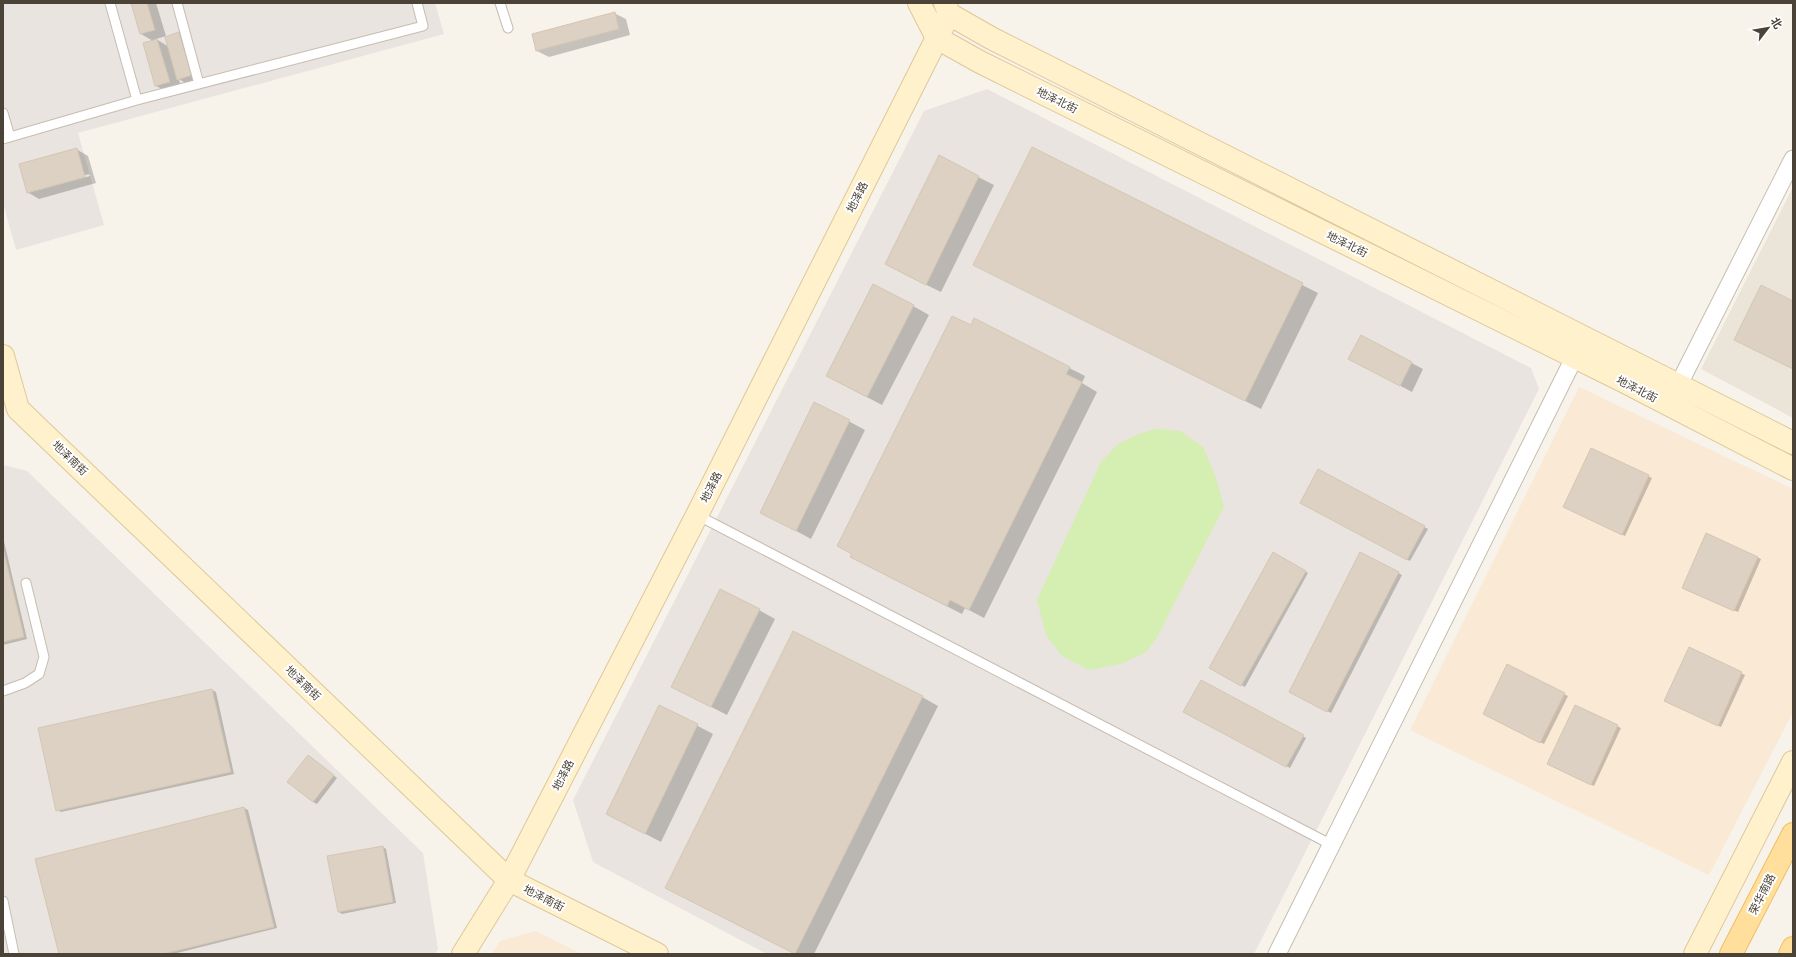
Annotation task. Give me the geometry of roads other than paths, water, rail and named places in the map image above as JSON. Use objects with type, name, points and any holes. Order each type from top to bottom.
[{"type":"main road","name":"荣华南路","points":[[1731,954],[1793,834]]},
{"type":"main road","points":[[1790,954],[1793,948]]},
{"type":"street","points":[[919,3],[937,38]]},
{"type":"street","name":"地泽路","points":[[462,954],[509,880],[697,516],[937,38],[947,8]]},
{"type":"street","name":"地泽北街","points":[[947,8],[991,38],[1680,384],[1793,443]]},
{"type":"street","name":"地泽北街","points":[[937,38],[980,62],[1574,357],[1793,469]]},
{"type":"street","points":[[1680,384],[1793,159]]},
{"type":"street","points":[[1277,954],[1584,337]]},
{"type":"street","name":"地泽南街","points":[[3,356],[11,411],[509,880],[656,954]]},
{"type":"street","points":[[1695,954],[1793,762]]},
{"type":"lane","points":[[110,3],[137,100]]},
{"type":"lane","points":[[177,3],[199,84]]},
{"type":"lane","points":[[3,113],[6,138],[137,100],[423,26],[417,3]]},
{"type":"lane","points":[[500,3],[508,28]]},
{"type":"lane","points":[[697,516],[1332,845]]},
{"type":"lane","points":[[3,691],[25,683],[39,674],[44,657],[26,583]]},
{"type":"lane","points":[[3,901],[14,954]]}]
